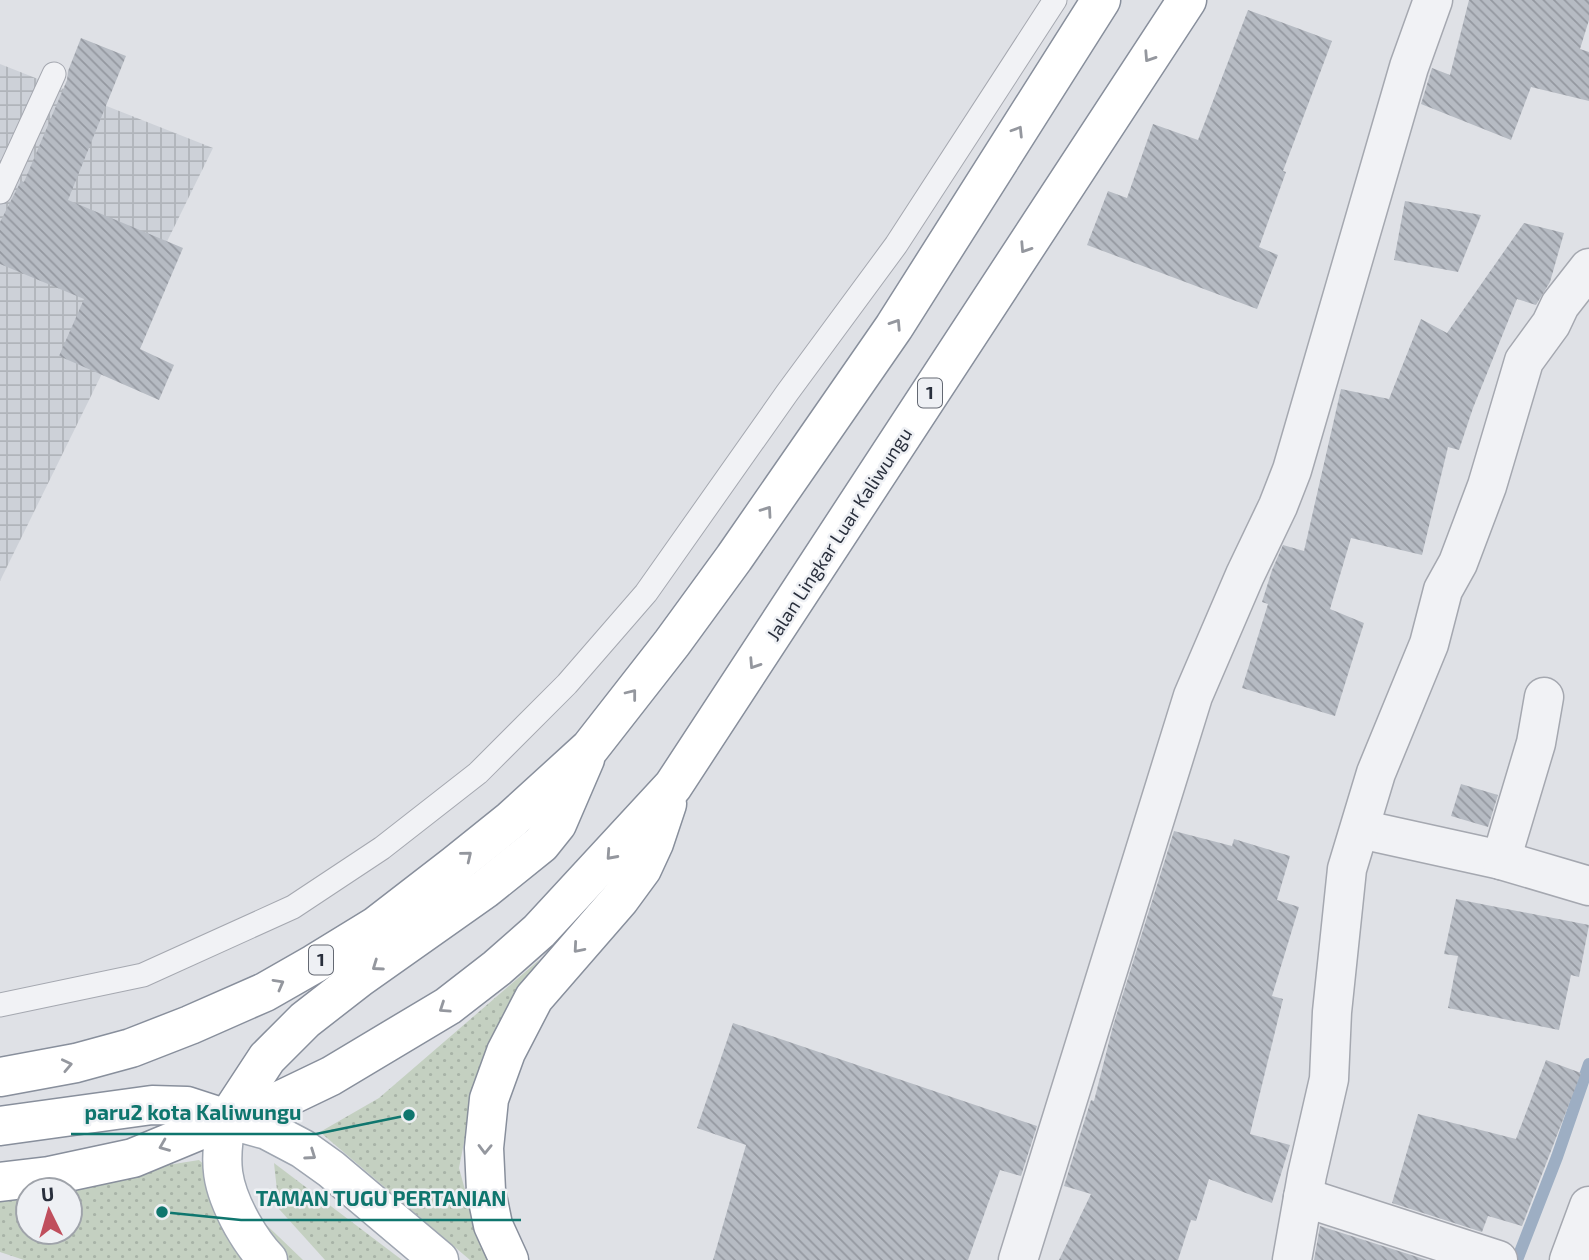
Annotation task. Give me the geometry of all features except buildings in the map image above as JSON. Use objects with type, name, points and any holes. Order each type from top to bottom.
[{"type":"main road","name":"1","points":[[0,1077],[76,1063],[131,1048],[265,992],[376,926],[511,820],[590,748],[727,568],[894,327],[1101,0]]},
{"type":"main road","name":"Jalan Lingkar Luar Kaliwungu","points":[[673,786],[1187,0]]},
{"type":"main road","name":"1","points":[[268,1260],[256,1249],[228,1198],[222,1176],[221,1149],[227,1119],[267,1058],[305,1020],[359,978],[485,889],[541,844],[557,824],[590,748]]},
{"type":"main road","name":"1","points":[[0,1182],[50,1176],[133,1158],[281,1100],[331,1076],[448,1006],[497,968],[539,931],[673,786]]},
{"type":"main road","points":[[509,1260],[493,1225],[486,1191],[484,1148],[489,1100],[506,1052],[534,998],[620,899],[642,869],[654,843],[673,786]]},
{"type":"main road","points":[[0,1126],[152,1105],[187,1106],[267,1130],[303,1149],[331,1169],[439,1260]]},
{"type":"street","points":[[1018,1260],[1193,696],[1292,470],[1409,67],[1433,0]]},
{"type":"street","points":[[1292,1260],[1329,1079],[1332,1012],[1347,870],[1377,773],[1429,644],[1443,590],[1458,563],[1487,486],[1524,361],[1551,324],[1560,305],[1589,268]]},
{"type":"street","points":[[1501,860],[1536,743],[1544,697]]},
{"type":"street","points":[[1360,829],[1501,860],[1589,886]]},
{"type":"street","points":[[1303,1197],[1498,1260]]},
{"type":"street","points":[[1569,1260],[1589,1206]]},
{"type":"lane","points":[[0,1005],[143,975],[293,907],[382,848],[478,773],[567,684],[646,593],[787,393],[896,245],[1055,0]]},
{"type":"lane","points":[[0,192],[54,74]]},
{"type":"shaded area","points":[[0,64],[213,148],[0,581]]},
{"type":"green space","points":[[539,960],[477,1076],[459,1168],[476,1230],[497,1260],[470,1260],[320,1132],[379,1098]]},
{"type":"green space","points":[[199,1160],[303,1260],[24,1260],[0,1252],[0,1192],[14,1190],[14,1246],[84,1246],[84,1178]]},
{"type":"green space","points":[[274,1163],[402,1260],[325,1260],[279,1209]]},
{"type":"waterway","points":[[1517,1260],[1589,1064]]},
{"type":"place","name":"paru2 kota Kaliwungu","points":[[409,1115]]},
{"type":"place","name":"TAMAN TUGU PERTANIAN","points":[[162,1212]]}]
